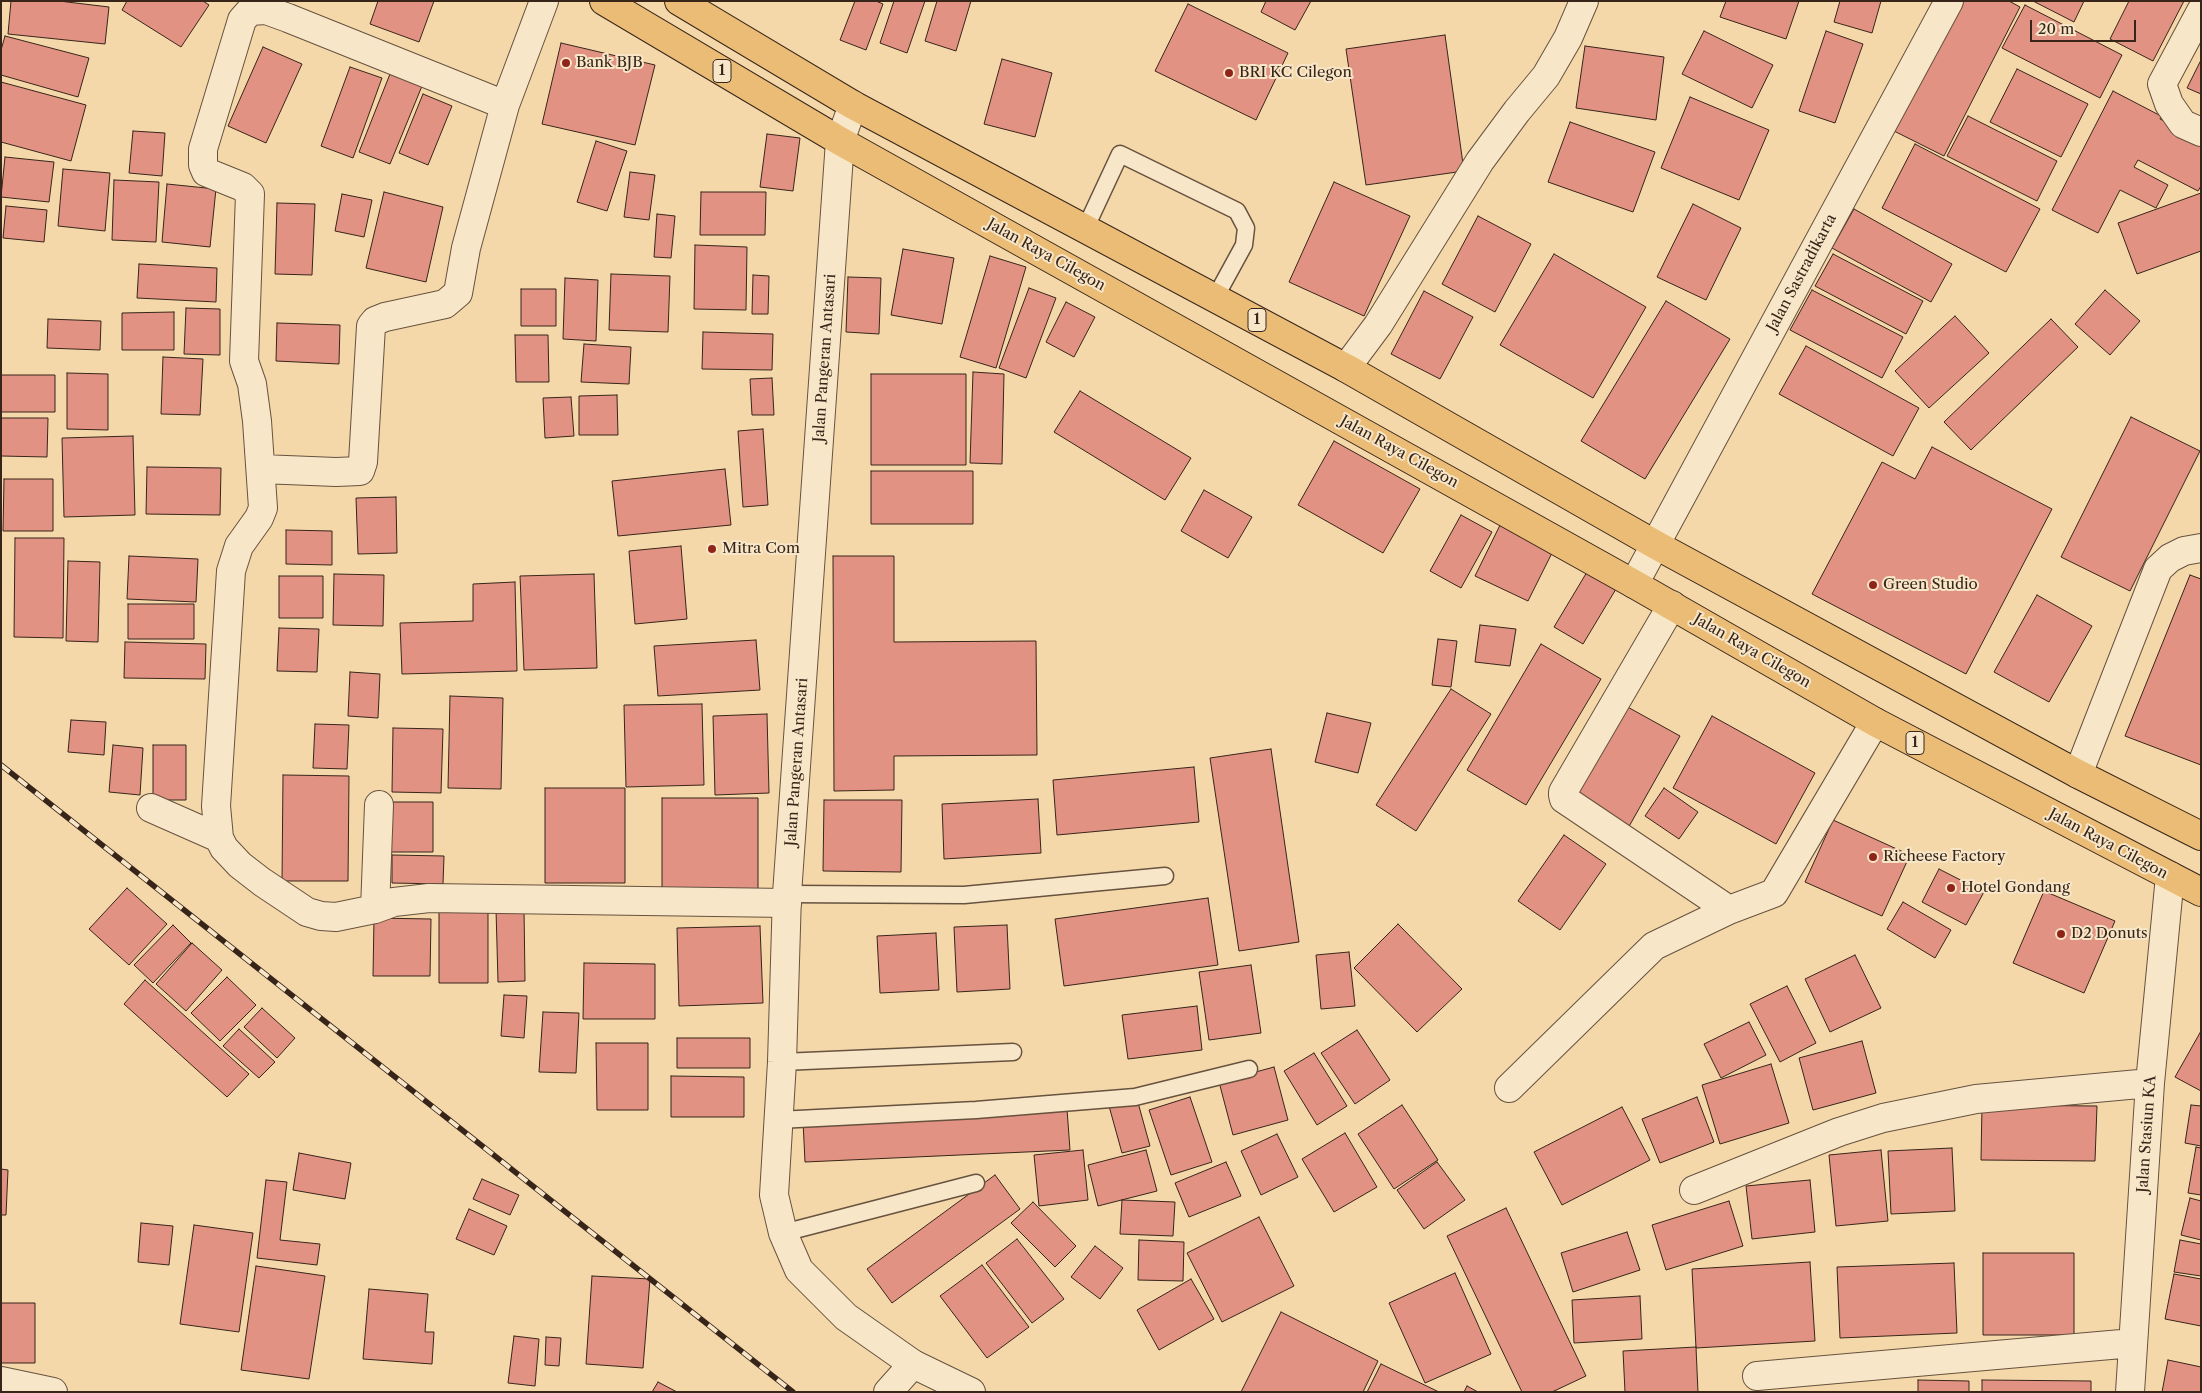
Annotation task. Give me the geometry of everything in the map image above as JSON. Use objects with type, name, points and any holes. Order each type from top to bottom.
[{"type":"highway","name":"Jalan Raya Cilegon","points":[[604,1],[840,141],[1672,605],[1875,722],[2201,892]]},
{"type":"highway","name":"1","points":[[679,1],[853,105],[1086,227],[1346,368],[1656,545],[2078,774],[2201,836]]},
{"type":"street","points":[[261,470],[360,471],[363,462],[371,326],[375,321],[385,317],[445,304],[458,293],[466,248],[505,105],[544,1]]},
{"type":"street","points":[[1346,368],[1378,325],[1480,161],[1546,76],[1568,38],[1584,1]]},
{"type":"street","name":"Jalan Sastradikarta","points":[[1634,584],[1949,1]]},
{"type":"street","points":[[505,105],[281,15],[256,9],[246,14],[242,20],[203,149],[206,172],[243,187],[250,194],[244,361],[252,384],[263,508],[259,518],[239,546],[231,571],[217,796],[219,838],[224,848],[240,865],[262,882],[307,912],[321,916],[336,917],[375,909],[394,902],[429,898],[787,899]]},
{"type":"street","points":[[2201,10],[2162,84],[2169,104],[2182,124],[2201,132]]},
{"type":"street","name":"Jalan Pangeran Antasari","points":[[853,105],[840,141],[787,899],[782,1062],[774,1194],[782,1233],[799,1270],[846,1317],[913,1364],[971,1392]]},
{"type":"street","points":[[2078,774],[2158,569],[2170,558],[2184,551],[2201,548]]},
{"type":"street","points":[[1672,605],[1563,795],[1564,799],[1729,910]]},
{"type":"street","points":[[1509,1088],[1654,946],[1729,910],[1774,893],[1875,722]]},
{"type":"street","points":[[375,909],[379,805]]},
{"type":"street","points":[[152,808],[219,838]]},
{"type":"street","name":"Jalan Stasiun KA","points":[[2130,1392],[2150,1083],[2170,876]]},
{"type":"street","points":[[1694,1190],[1839,1132],[1883,1118],[1976,1099],[2150,1083]]},
{"type":"street","points":[[1758,1376],[2133,1343]]},
{"type":"street","points":[[888,1392],[913,1364]]},
{"type":"street","points":[[1,1381],[53,1392]]},
{"type":"lane","points":[[1086,227],[1120,154],[1237,211],[1246,228],[1244,245],[1215,298]]},
{"type":"lane","points":[[787,899],[964,895],[1165,876]]},
{"type":"lane","points":[[782,1062],[1013,1052]]},
{"type":"lane","points":[[778,1120],[976,1110],[1135,1097],[1249,1069]]},
{"type":"lane","points":[[782,1233],[976,1183]]},
{"type":"building","points":[[11,1],[59,1],[109,7],[105,44],[8,34]]},
{"type":"building","points":[[127,1],[203,1],[209,5],[181,47],[122,10]]},
{"type":"building","points":[[378,1],[434,1],[419,42],[370,24]]},
{"type":"building","points":[[855,1],[876,1],[883,4],[866,50],[840,40]]},
{"type":"building","points":[[894,1],[925,1],[907,53],[880,43]]},
{"type":"building","points":[[937,1],[971,1],[956,51],[925,41]]},
{"type":"building","points":[[1266,1],[1311,1],[1295,30],[1261,12]]},
{"type":"building","points":[[1726,1],[1799,1],[1786,39],[1720,17]]},
{"type":"building","points":[[1840,1],[1881,1],[1872,33],[1834,22]]},
{"type":"building","points":[[1953,1],[2009,1],[2020,7],[1944,156],[1888,128]]},
{"type":"building","points":[[2033,1],[2084,1],[2074,22]]},
{"type":"building","points":[[2129,1],[2184,1],[2153,61],[2110,39]]},
{"type":"building","points":[[1188,4],[1288,53],[1256,120],[1155,71]]},
{"type":"building","points":[[2025,5],[2122,55],[2100,98],[2002,48]]},
{"type":"building","points":[[1704,31],[1773,65],[1752,108],[1682,74]]},
{"type":"building","points":[[1826,31],[1863,44],[1835,123],[1799,111]]},
{"type":"building","points":[[1445,35],[1464,171],[1366,185],[1346,49]]},
{"type":"building","points":[[5,36],[89,58],[78,97],[1,75],[1,50]]},
{"type":"building","points":[[561,43],[655,65],[635,145],[542,124]]},
{"type":"building","points":[[1585,46],[1664,57],[1656,120],[1576,108]]},
{"type":"building","points":[[263,47],[302,64],[266,143],[228,126]]},
{"type":"building","points":[[1002,59],[1052,73],[1035,137],[984,124]]},
{"type":"building","points":[[2201,60],[2201,94],[2187,88]]},
{"type":"building","points":[[350,67],[382,78],[353,158],[321,146]]},
{"type":"building","points":[[2017,69],[2088,104],[2061,157],[1990,122]]},
{"type":"building","points":[[390,74],[422,86],[390,164],[359,152]]},
{"type":"building","points":[[1,82],[86,105],[71,161],[1,142]]},
{"type":"building","points":[[2113,91],[2161,116],[2160,119],[2201,140],[2201,186],[2198,191],[2138,160],[2134,167],[2168,185],[2156,208],[2120,190],[2098,233],[2052,210]]},
{"type":"building","points":[[423,94],[452,106],[428,165],[399,153]]},
{"type":"building","points":[[1690,97],[1769,130],[1739,200],[1661,168]]},
{"type":"building","points":[[1968,116],[2057,161],[2037,201],[1947,156]]},
{"type":"building","points":[[1570,122],[1655,152],[1633,212],[1548,182]]},
{"type":"building","points":[[133,131],[165,133],[162,176],[129,173]]},
{"type":"building","points":[[767,134],[800,138],[793,191],[760,187]]},
{"type":"building","points":[[596,141],[627,151],[607,211],[577,202]]},
{"type":"building","points":[[1915,144],[2040,209],[2006,272],[1882,208]]},
{"type":"building","points":[[5,157],[54,162],[49,202],[1,197]]},
{"type":"building","points":[[63,169],[110,173],[105,231],[58,226]]},
{"type":"building","points":[[630,172],[655,175],[649,220],[624,217]]},
{"type":"building","points":[[114,180],[159,182],[156,242],[112,240]]},
{"type":"building","points":[[1334,182],[1410,216],[1364,316],[1289,282]]},
{"type":"building","points":[[167,184],[216,189],[210,247],[162,242]]},
{"type":"building","points":[[384,192],[443,207],[426,282],[366,268]]},
{"type":"building","points":[[701,192],[766,192],[765,235],[700,235]]},
{"type":"building","points":[[2201,193],[2201,251],[2137,274],[2118,223]]},
{"type":"building","points":[[342,194],[372,200],[364,237],[335,231]]},
{"type":"building","points":[[277,203],[315,204],[312,275],[275,274]]},
{"type":"building","points":[[1693,204],[1741,228],[1706,300],[1657,277]]},
{"type":"building","points":[[6,206],[47,210],[44,242],[3,238]]},
{"type":"building","points":[[1854,209],[1952,264],[1931,302],[1832,248]]},
{"type":"building","points":[[657,214],[675,216],[671,258],[654,257]]},
{"type":"building","points":[[1478,216],[1531,244],[1495,312],[1442,284]]},
{"type":"building","points":[[695,245],[747,247],[746,310],[694,309]]},
{"type":"building","points":[[903,249],[954,258],[942,324],[891,315]]},
{"type":"building","points":[[1554,254],[1646,307],[1593,398],[1500,345]]},
{"type":"building","points":[[1833,254],[1923,301],[1906,334],[1815,286]]},
{"type":"building","points":[[990,256],[1026,267],[996,368],[960,357]]},
{"type":"building","points":[[139,264],[217,268],[216,302],[137,298]]},
{"type":"building","points":[[611,274],[670,276],[668,332],[609,330]]},
{"type":"building","points":[[753,275],[769,276],[768,314],[752,314]]},
{"type":"building","points":[[848,277],[881,278],[879,334],[846,332]]},
{"type":"building","points":[[565,278],[598,280],[596,341],[563,339]]},
{"type":"building","points":[[1029,288],[1056,298],[1026,378],[999,368]]},
{"type":"building","points":[[521,289],[556,289],[556,326],[521,326]]},
{"type":"building","points":[[1812,290],[1903,337],[1882,378],[1790,330]]},
{"type":"building","points":[[2105,290],[2140,321],[2110,355],[2075,324]]},
{"type":"building","points":[[1424,291],[1473,317],[1440,379],[1391,354]]},
{"type":"building","points":[[1666,301],[1730,339],[1645,479],[1581,441]]},
{"type":"building","points":[[1066,302],[1095,317],[1074,357],[1046,342]]},
{"type":"building","points":[[186,308],[220,309],[220,355],[184,354]]},
{"type":"building","points":[[174,312],[174,350],[122,350],[122,313]]},
{"type":"building","points":[[1955,316],[1989,353],[1929,408],[1895,371]]},
{"type":"building","points":[[48,319],[101,321],[100,350],[47,348]]},
{"type":"building","points":[[2051,319],[2078,347],[1971,450],[1944,422]]},
{"type":"building","points":[[277,323],[340,325],[339,364],[276,361]]},
{"type":"building","points":[[703,332],[773,334],[772,370],[702,369]]},
{"type":"building","points":[[515,335],[548,335],[549,382],[516,382]]},
{"type":"building","points":[[584,344],[631,347],[629,384],[581,382]]},
{"type":"building","points":[[1806,346],[1919,408],[1893,456],[1779,394]]},
{"type":"building","points":[[163,357],[203,359],[200,415],[161,414]]},
{"type":"building","points":[[973,372],[1004,374],[1002,464],[970,463]]},
{"type":"building","points":[[67,373],[108,374],[108,430],[67,429]]},
{"type":"building","points":[[871,374],[966,374],[966,465],[871,465]]},
{"type":"building","points":[[1,375],[55,375],[55,412],[1,412]]},
{"type":"building","points":[[772,378],[774,415],[752,415],[750,379]]},
{"type":"building","points":[[1080,391],[1191,458],[1165,500],[1054,432]]},
{"type":"building","points":[[617,395],[618,435],[579,435],[579,396]]},
{"type":"building","points":[[571,397],[574,436],[545,438],[543,398]]},
{"type":"building","points":[[2131,417],[2200,451],[2130,591],[2061,557]]},
{"type":"building","points":[[1,418],[48,418],[47,457],[1,456]]},
{"type":"building","points":[[763,429],[768,505],[743,507],[738,431]]},
{"type":"building","points":[[133,436],[135,515],[64,517],[62,438]]},
{"type":"building","points":[[1334,441],[1420,489],[1383,553],[1298,505]]},
{"type":"building","points":[[1932,447],[2052,509],[1966,674],[1812,594],[1882,462],[1915,479]]},
{"type":"building","points":[[147,467],[221,468],[220,515],[146,514]]},
{"type":"building","points":[[725,469],[731,525],[618,536],[612,481]]},
{"type":"building","points":[[871,471],[973,471],[973,524],[871,524]]},
{"type":"building","points":[[4,479],[53,479],[53,531],[3,531]]},
{"type":"building","points":[[1204,490],[1252,517],[1228,558],[1181,531]]},
{"type":"building","points":[[396,497],[397,553],[358,554],[356,498]]},
{"type":"building","points":[[1461,515],[1492,532],[1461,588],[1430,571]]},
{"type":"building","points":[[1504,517],[1557,543],[1528,601],[1475,576]]},
{"type":"building","points":[[286,530],[332,531],[332,565],[286,564]]},
{"type":"building","points":[[15,538],[64,538],[63,638],[14,637]]},
{"type":"building","points":[[681,546],[687,619],[635,624],[629,551]]},
{"type":"building","points":[[129,556],[198,559],[196,602],[127,599]]},
{"type":"building","points":[[833,556],[894,556],[894,642],[1036,641],[1037,755],[894,756],[894,790],[834,791]]},
{"type":"building","points":[[68,561],[100,562],[98,642],[66,641]]},
{"type":"building","points":[[1587,572],[1616,589],[1583,644],[1554,627]]},
{"type":"building","points":[[334,574],[384,575],[383,626],[333,625]]},
{"type":"building","points":[[594,574],[597,668],[524,670],[520,576]]},
{"type":"building","points":[[2190,575],[2201,579],[2201,765],[2125,736]]},
{"type":"building","points":[[279,576],[323,576],[323,618],[279,618]]},
{"type":"building","points":[[515,582],[517,671],[402,674],[400,623],[473,621],[473,584]]},
{"type":"building","points":[[2037,595],[2092,626],[2049,702],[1994,672]]},
{"type":"building","points":[[128,604],[194,604],[194,639],[128,639]]},
{"type":"building","points":[[1480,625],[1516,629],[1510,666],[1475,662]]},
{"type":"building","points":[[279,628],[319,629],[317,672],[277,671]]},
{"type":"building","points":[[1438,639],[1457,641],[1451,687],[1432,685]]},
{"type":"building","points":[[756,640],[760,690],[658,696],[654,646]]},
{"type":"building","points":[[125,642],[206,644],[205,679],[124,678]]},
{"type":"building","points":[[1541,644],[1601,679],[1526,805],[1467,770]]},
{"type":"building","points":[[350,672],[380,674],[378,718],[348,716]]},
{"type":"building","points":[[1451,689],[1491,714],[1416,831],[1376,805]]},
{"type":"building","points":[[450,696],[503,698],[501,789],[448,788]]},
{"type":"building","points":[[702,704],[704,785],[626,787],[624,705]]},
{"type":"building","points":[[1624,705],[1680,736],[1627,830],[1570,798]]},
{"type":"building","points":[[1327,713],[1371,723],[1358,773],[1315,762]]},
{"type":"building","points":[[767,714],[769,793],[715,795],[713,716]]},
{"type":"building","points":[[1712,716],[1815,773],[1776,844],[1673,788]]},
{"type":"building","points":[[71,720],[106,722],[104,755],[68,752]]},
{"type":"building","points":[[315,724],[349,725],[347,769],[313,768]]},
{"type":"building","points":[[393,728],[443,729],[441,793],[392,792]]},
{"type":"building","points":[[113,745],[143,748],[140,795],[109,792]]},
{"type":"building","points":[[153,745],[186,745],[186,800],[153,800]]},
{"type":"building","points":[[1271,749],[1299,942],[1239,951],[1210,758]]},
{"type":"building","points":[[1194,767],[1199,822],[1057,835],[1053,780]]},
{"type":"building","points":[[283,775],[349,776],[348,881],[282,881]]},
{"type":"building","points":[[545,788],[625,788],[625,883],[545,883]]},
{"type":"building","points":[[1664,788],[1698,812],[1679,839],[1645,816]]},
{"type":"building","points":[[662,798],[758,798],[758,892],[662,892]]},
{"type":"building","points":[[1038,799],[1041,853],[944,859],[942,804]]},
{"type":"building","points":[[824,800],[902,800],[901,872],[823,871]]},
{"type":"building","points":[[388,802],[433,802],[433,852],[388,852]]},
{"type":"building","points":[[1833,820],[1910,855],[1882,916],[1805,882]]},
{"type":"building","points":[[1564,835],[1606,864],[1560,930],[1518,901]]},
{"type":"building","points":[[392,855],[444,856],[443,884],[392,883]]},
{"type":"building","points":[[1939,869],[1984,892],[1966,925],[1922,902]]},
{"type":"building","points":[[127,888],[167,924],[129,965],[89,929]]},
{"type":"building","points":[[2044,891],[2115,921],[2084,993],[2013,963]]},
{"type":"building","points":[[1208,898],[1218,965],[1064,986],[1055,919]]},
{"type":"building","points":[[1903,902],[1951,930],[1935,958],[1887,929]]},
{"type":"building","points":[[496,909],[524,909],[525,981],[498,982]]},
{"type":"building","points":[[439,911],[488,911],[488,983],[439,983]]},
{"type":"building","points":[[374,918],[431,919],[430,976],[373,976]]},
{"type":"building","points":[[1398,924],[1462,989],[1417,1032],[1354,968]]},
{"type":"building","points":[[173,925],[191,943],[153,983],[134,965]]},
{"type":"building","points":[[1007,925],[1010,989],[957,992],[954,927]]},
{"type":"building","points":[[760,926],[763,1003],[679,1006],[677,928]]},
{"type":"building","points":[[936,933],[939,990],[880,993],[877,936]]},
{"type":"building","points":[[192,943],[222,970],[186,1011],[156,984]]},
{"type":"building","points":[[1349,952],[1355,1006],[1321,1009],[1316,955]]},
{"type":"building","points":[[1855,955],[1881,1008],[1830,1032],[1805,979]]},
{"type":"building","points":[[584,963],[655,964],[655,1019],[583,1019]]},
{"type":"building","points":[[1251,965],[1261,1033],[1209,1040],[1199,972]]},
{"type":"building","points":[[227,977],[256,1005],[220,1041],[191,1013]]},
{"type":"building","points":[[145,980],[249,1074],[227,1097],[124,1004]]},
{"type":"building","points":[[1787,986],[1816,1043],[1780,1062],[1750,1004]]},
{"type":"building","points":[[504,995],[527,996],[524,1038],[501,1036]]},
{"type":"building","points":[[1197,1006],[1202,1050],[1128,1059],[1122,1015]]},
{"type":"building","points":[[262,1008],[295,1038],[277,1058],[244,1027]]},
{"type":"building","points":[[543,1012],[579,1013],[576,1073],[539,1072]]},
{"type":"building","points":[[1749,1022],[1766,1055],[1721,1078],[1704,1044]]},
{"type":"building","points":[[239,1029],[275,1062],[259,1078],[223,1046]]},
{"type":"building","points":[[1357,1030],[1390,1080],[1355,1104],[1321,1053]]},
{"type":"building","points":[[2201,1031],[2201,1091],[2175,1077]]},
{"type":"building","points":[[677,1038],[750,1038],[750,1068],[677,1068]]},
{"type":"building","points":[[1862,1041],[1876,1093],[1813,1110],[1799,1058]]},
{"type":"building","points":[[596,1043],[648,1043],[648,1110],[597,1110]]},
{"type":"building","points":[[1314,1053],[1347,1106],[1317,1125],[1284,1071]]},
{"type":"building","points":[[1771,1064],[1789,1123],[1720,1144],[1702,1085]]},
{"type":"building","points":[[1274,1067],[1288,1120],[1233,1135],[1219,1082]]},
{"type":"building","points":[[671,1076],[744,1077],[744,1117],[671,1117]]},
{"type":"building","points":[[1190,1097],[1212,1162],[1171,1175],[1149,1110]]},
{"type":"building","points":[[1697,1097],[1714,1142],[1660,1163],[1642,1119]]},
{"type":"building","points":[[1137,1099],[1150,1146],[1122,1153],[1109,1106]]},
{"type":"building","points":[[1402,1105],[1438,1160],[1394,1189],[1358,1134]]},
{"type":"building","points":[[1982,1105],[2097,1106],[2095,1161],[1981,1160]]},
{"type":"building","points":[[2191,1105],[2201,1106],[2201,1146],[2185,1143]]},
{"type":"building","points":[[1622,1107],[1650,1160],[1562,1205],[1534,1152]]},
{"type":"building","points":[[1067,1109],[1070,1150],[805,1162],[803,1121]]},
{"type":"building","points":[[1345,1133],[1377,1187],[1334,1212],[1302,1159]]},
{"type":"building","points":[[1277,1134],[1298,1177],[1261,1195],[1241,1151]]},
{"type":"building","points":[[2196,1147],[2201,1148],[2201,1195],[2188,1193]]},
{"type":"building","points":[[1952,1148],[1955,1211],[1891,1214],[1888,1151]]},
{"type":"building","points":[[1083,1150],[1088,1200],[1039,1206],[1034,1155]]},
{"type":"building","points":[[1146,1150],[1157,1191],[1098,1206],[1088,1165]]},
{"type":"building","points":[[1881,1150],[1888,1221],[1836,1226],[1829,1155]]},
{"type":"building","points":[[299,1153],[351,1163],[345,1199],[293,1190]]},
{"type":"building","points":[[1226,1162],[1241,1196],[1189,1217],[1175,1183]]},
{"type":"building","points":[[1437,1162],[1465,1200],[1424,1229],[1397,1190]]},
{"type":"building","points":[[1,1169],[8,1170],[6,1215],[1,1215]]},
{"type":"building","points":[[995,1175],[1020,1209],[892,1303],[867,1269]]},
{"type":"building","points":[[482,1179],[519,1195],[510,1215],[473,1199]]},
{"type":"building","points":[[266,1180],[287,1182],[280,1240],[320,1244],[317,1265],[257,1258]]},
{"type":"building","points":[[1810,1180],[1815,1232],[1752,1239],[1746,1186]]},
{"type":"building","points":[[2190,1198],[2201,1201],[2201,1240],[2181,1235]]},
{"type":"building","points":[[1122,1200],[1175,1202],[1173,1236],[1120,1234]]},
{"type":"building","points":[[1729,1201],[1743,1246],[1666,1270],[1652,1225]]},
{"type":"building","points":[[1033,1202],[1076,1246],[1055,1267],[1011,1223]]},
{"type":"building","points":[[1506,1208],[1586,1376],[1552,1392],[1522,1392],[1447,1236]]},
{"type":"building","points":[[469,1209],[507,1226],[494,1255],[456,1239]]},
{"type":"building","points":[[1259,1217],[1294,1286],[1222,1322],[1187,1253]]},
{"type":"building","points":[[141,1223],[173,1226],[169,1265],[138,1262]]},
{"type":"building","points":[[194,1225],[253,1233],[239,1332],[180,1324]]},
{"type":"building","points":[[1627,1232],[1640,1270],[1573,1292],[1561,1253]]},
{"type":"building","points":[[1017,1239],[1064,1299],[1032,1323],[986,1263]]},
{"type":"building","points":[[1139,1240],[1184,1242],[1183,1281],[1138,1280]]},
{"type":"building","points":[[2180,1240],[2201,1244],[2201,1276],[2174,1272]]},
{"type":"building","points":[[1095,1246],[1123,1268],[1100,1299],[1071,1277]]},
{"type":"building","points":[[1983,1253],[2074,1253],[2074,1335],[1983,1335]]},
{"type":"building","points":[[1810,1262],[1815,1341],[1696,1348],[1692,1269]]},
{"type":"building","points":[[1954,1263],[1957,1333],[1840,1338],[1837,1267]]},
{"type":"building","points":[[982,1265],[1029,1327],[987,1358],[940,1296]]},
{"type":"building","points":[[256,1266],[325,1276],[309,1379],[241,1370]]},
{"type":"building","points":[[1455,1273],[1491,1354],[1425,1383],[1389,1303]]},
{"type":"building","points":[[2174,1274],[2201,1279],[2201,1326],[2165,1319]]},
{"type":"building","points":[[592,1276],[650,1279],[643,1368],[586,1364]]},
{"type":"building","points":[[1191,1279],[1214,1319],[1159,1350],[1137,1310]]},
{"type":"building","points":[[369,1289],[428,1294],[425,1332],[434,1332],[432,1364],[363,1359]]},
{"type":"building","points":[[1640,1296],[1642,1339],[1574,1343],[1572,1300]]},
{"type":"building","points":[[1,1303],[35,1303],[35,1363],[1,1363]]},
{"type":"building","points":[[1281,1312],[1378,1361],[1363,1392],[1241,1392]]},
{"type":"building","points":[[514,1336],[539,1339],[535,1386],[508,1383]]},
{"type":"building","points":[[546,1337],[561,1338],[559,1366],[545,1365]]},
{"type":"building","points":[[1696,1347],[1698,1392],[1625,1392],[1623,1351]]},
{"type":"building","points":[[2168,1360],[2201,1367],[2201,1392],[2162,1392]]},
{"type":"building","points":[[1381,1364],[1439,1392],[1367,1392]]},
{"type":"building","points":[[1918,1380],[1969,1381],[1969,1392],[1918,1392]]},
{"type":"building","points":[[1982,1380],[2091,1381],[2091,1392],[1982,1392]]},
{"type":"building","points":[[658,1382],[677,1392],[652,1392]]},
{"type":"building","points":[[1467,1386],[1478,1392],[1464,1392]]},
{"type":"railway","points":[[1,765],[793,1392]]},
{"type":"place","name":"Bank BJB","points":[[566,63]]},
{"type":"place","name":"BRI KC Cilegon","points":[[1229,73]]},
{"type":"place","name":"Mitra Com","points":[[712,549]]},
{"type":"place","name":"Green Studio","points":[[1873,585]]},
{"type":"place","name":"Richeese Factory","points":[[1873,857]]},
{"type":"place","name":"Hotel Gondang","points":[[1951,888]]},
{"type":"place","name":"D2 Donuts","points":[[2061,934]]}]
